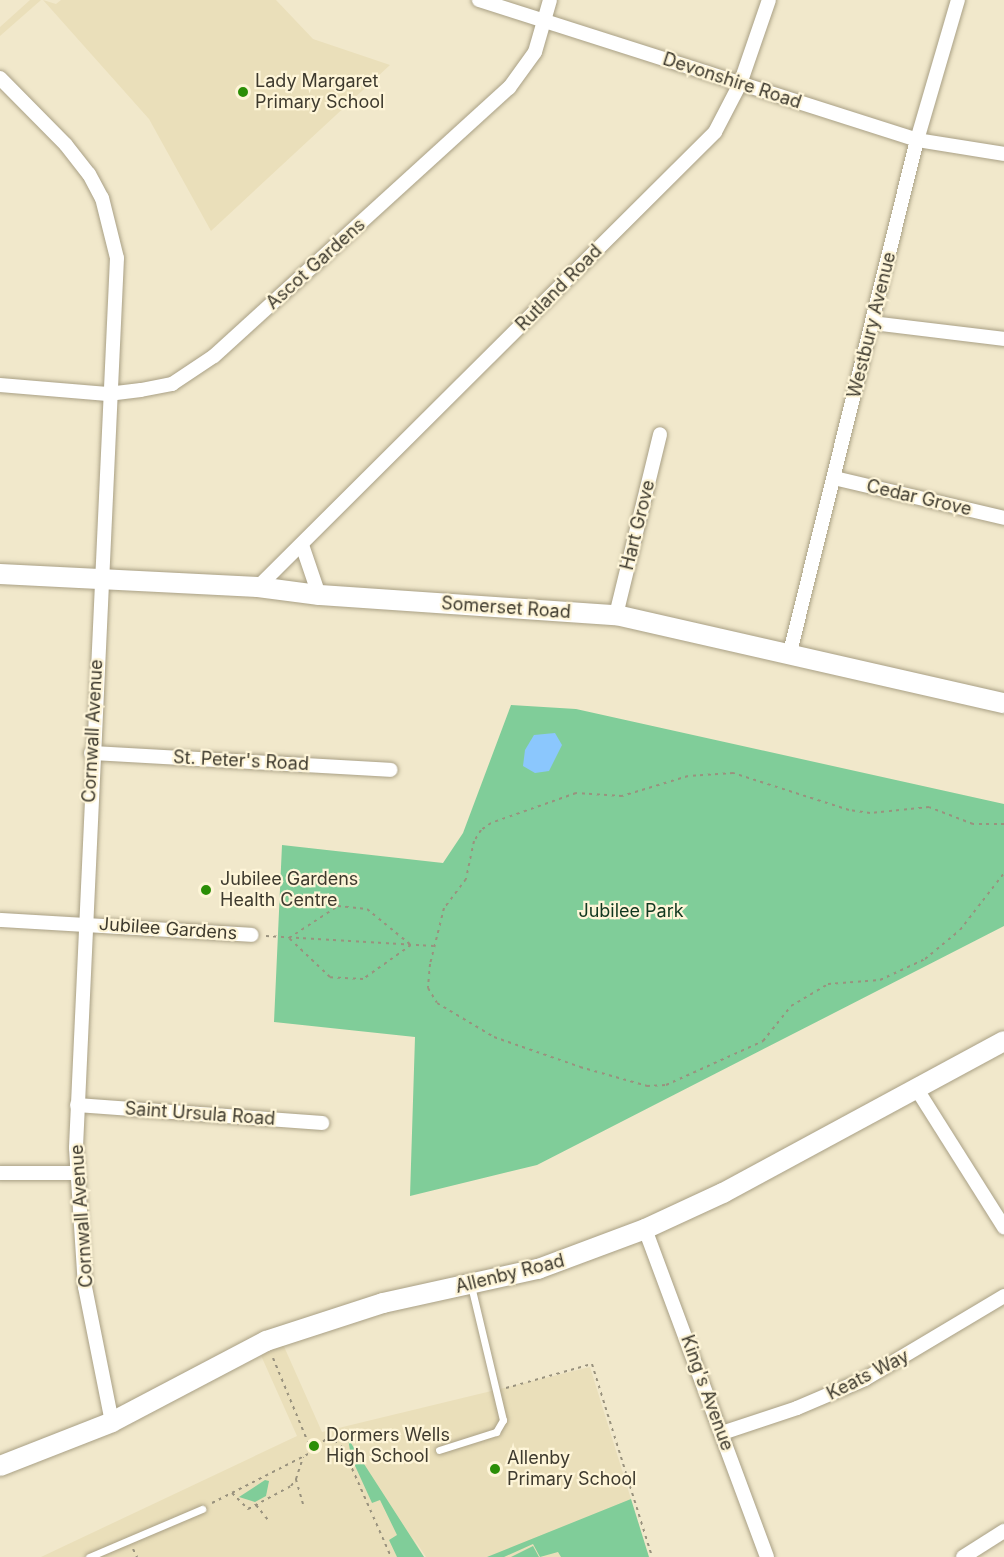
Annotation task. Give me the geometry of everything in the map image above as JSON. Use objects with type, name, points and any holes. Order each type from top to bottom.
[{"type":"street","name":"Devonshire Road","points":[[478,0],[917,140],[1004,154]]},
{"type":"street","name":"Ascot Gardens","points":[[0,386],[108,394],[172,384],[214,356],[509,88],[526,69],[546,22],[550,0]]},
{"type":"street","name":"Rutland Road","points":[[258,587],[715,132],[740,84],[769,0]]},
{"type":"street","name":"Westbury Avenue","points":[[790,652],[917,140],[958,0]]},
{"type":"street","name":"Cornwall Avenue","points":[[0,78],[66,145],[102,198],[112,228],[118,285],[108,394],[102,578],[84,923],[76,1173],[85,1287],[112,1422]]},
{"type":"street","points":[[872,323],[1004,339]]},
{"type":"street","name":"Hart Grove","points":[[615,615],[660,434]]},
{"type":"street","name":"Cedar Grove","points":[[834,478],[1004,518]]},
{"type":"street","points":[[302,545],[319,595]]},
{"type":"street","name":"Somerset Road","points":[[0,574],[258,587],[319,595],[615,615],[790,652],[1004,703]]},
{"type":"street","name":"St. Peter's Road","points":[[92,753],[391,770]]},
{"type":"street","name":"Jubilee Gardens","points":[[0,920],[84,923],[252,935]]},
{"type":"street","name":"Allenby Road","points":[[0,1466],[112,1422],[266,1341],[383,1303],[471,1286],[538,1269],[645,1229],[723,1193],[1004,1041]]},
{"type":"street","points":[[916,1088],[1004,1227]]},
{"type":"street","name":"Saint Ursula Road","points":[[77,1105],[322,1123]]},
{"type":"street","points":[[0,1173],[76,1173]]},
{"type":"street","name":"King's Avenue","points":[[645,1229],[767,1557]]},
{"type":"street","name":"Keats Way","points":[[722,1433],[797,1408],[865,1379],[1004,1296]]},
{"type":"street","points":[[963,1557],[1004,1531]]},
{"type":"lane","points":[[439,1450],[496,1432],[504,1420],[471,1286]]},
{"type":"lane","points":[[89,1557],[202,1509]]},
{"type":"path","points":[[1004,824],[973,824],[929,807],[870,813],[849,810],[733,773],[688,776],[622,796],[576,793],[491,823],[481,830],[474,841],[466,879],[444,908],[434,946],[431,995],[468,1024],[580,1067],[657,1087],[763,1041],[791,1006],[828,984],[880,980],[925,959],[960,930],[1004,873]]},
{"type":"path","points":[[289,938],[338,906],[367,909],[411,945]]},
{"type":"path","points":[[252,935],[434,946]]},
{"type":"path","points":[[289,938],[330,977],[363,979],[411,945]]},
{"type":"path","points":[[275,1361],[312,1452]]},
{"type":"path","points":[[502,1377],[505,1388],[592,1364],[652,1557]]},
{"type":"path","points":[[202,1509],[312,1452],[329,1436],[340,1443],[392,1557]]},
{"type":"path","points":[[232,1493],[248,1509],[256,1505],[291,1486],[296,1479],[303,1457]]},
{"type":"path","points":[[296,1479],[303,1504]]},
{"type":"path","points":[[256,1505],[268,1520]]},
{"type":"shaded area","points":[[30,0],[41,0],[0,36],[0,27]]},
{"type":"shaded area","name":"Lady Margaret Primary School","points":[[43,0],[56,4],[61,0],[276,0],[313,39],[390,65],[211,231],[149,119]]},
{"type":"shaded area","points":[[282,1342],[322,1432],[590,1367],[649,1557],[426,1557],[412,1536],[424,1557],[41,1557],[297,1436],[259,1351]]},
{"type":"green space","name":"Jubilee Park","points":[[511,705],[576,709],[1004,804],[1004,926],[537,1165],[410,1196],[415,1037],[274,1022],[282,845],[443,863],[463,833]]},
{"type":"green space","points":[[348,1438],[424,1557],[397,1557],[389,1540],[397,1535],[380,1500],[372,1503],[351,1457]]},
{"type":"green space","points":[[265,1480],[269,1481],[266,1496],[255,1502],[239,1497]]},
{"type":"green space","points":[[631,1499],[649,1557],[561,1557],[558,1552],[540,1557],[533,1544],[504,1557],[487,1557]]},
{"type":"green space","points":[[533,1546],[539,1557],[511,1557]]},
{"type":"water","points":[[555,733],[562,745],[549,771],[535,773],[523,766],[525,750],[534,735]]},
{"type":"place","name":"Lady Margaret Primary School","points":[[243,92]]},
{"type":"place","name":"Jubilee Gardens Health Centre","points":[[206,890]]},
{"type":"place","name":"Dormers Wells High School","points":[[314,1446]]},
{"type":"place","name":"Allenby Primary School","points":[[495,1469]]}]
